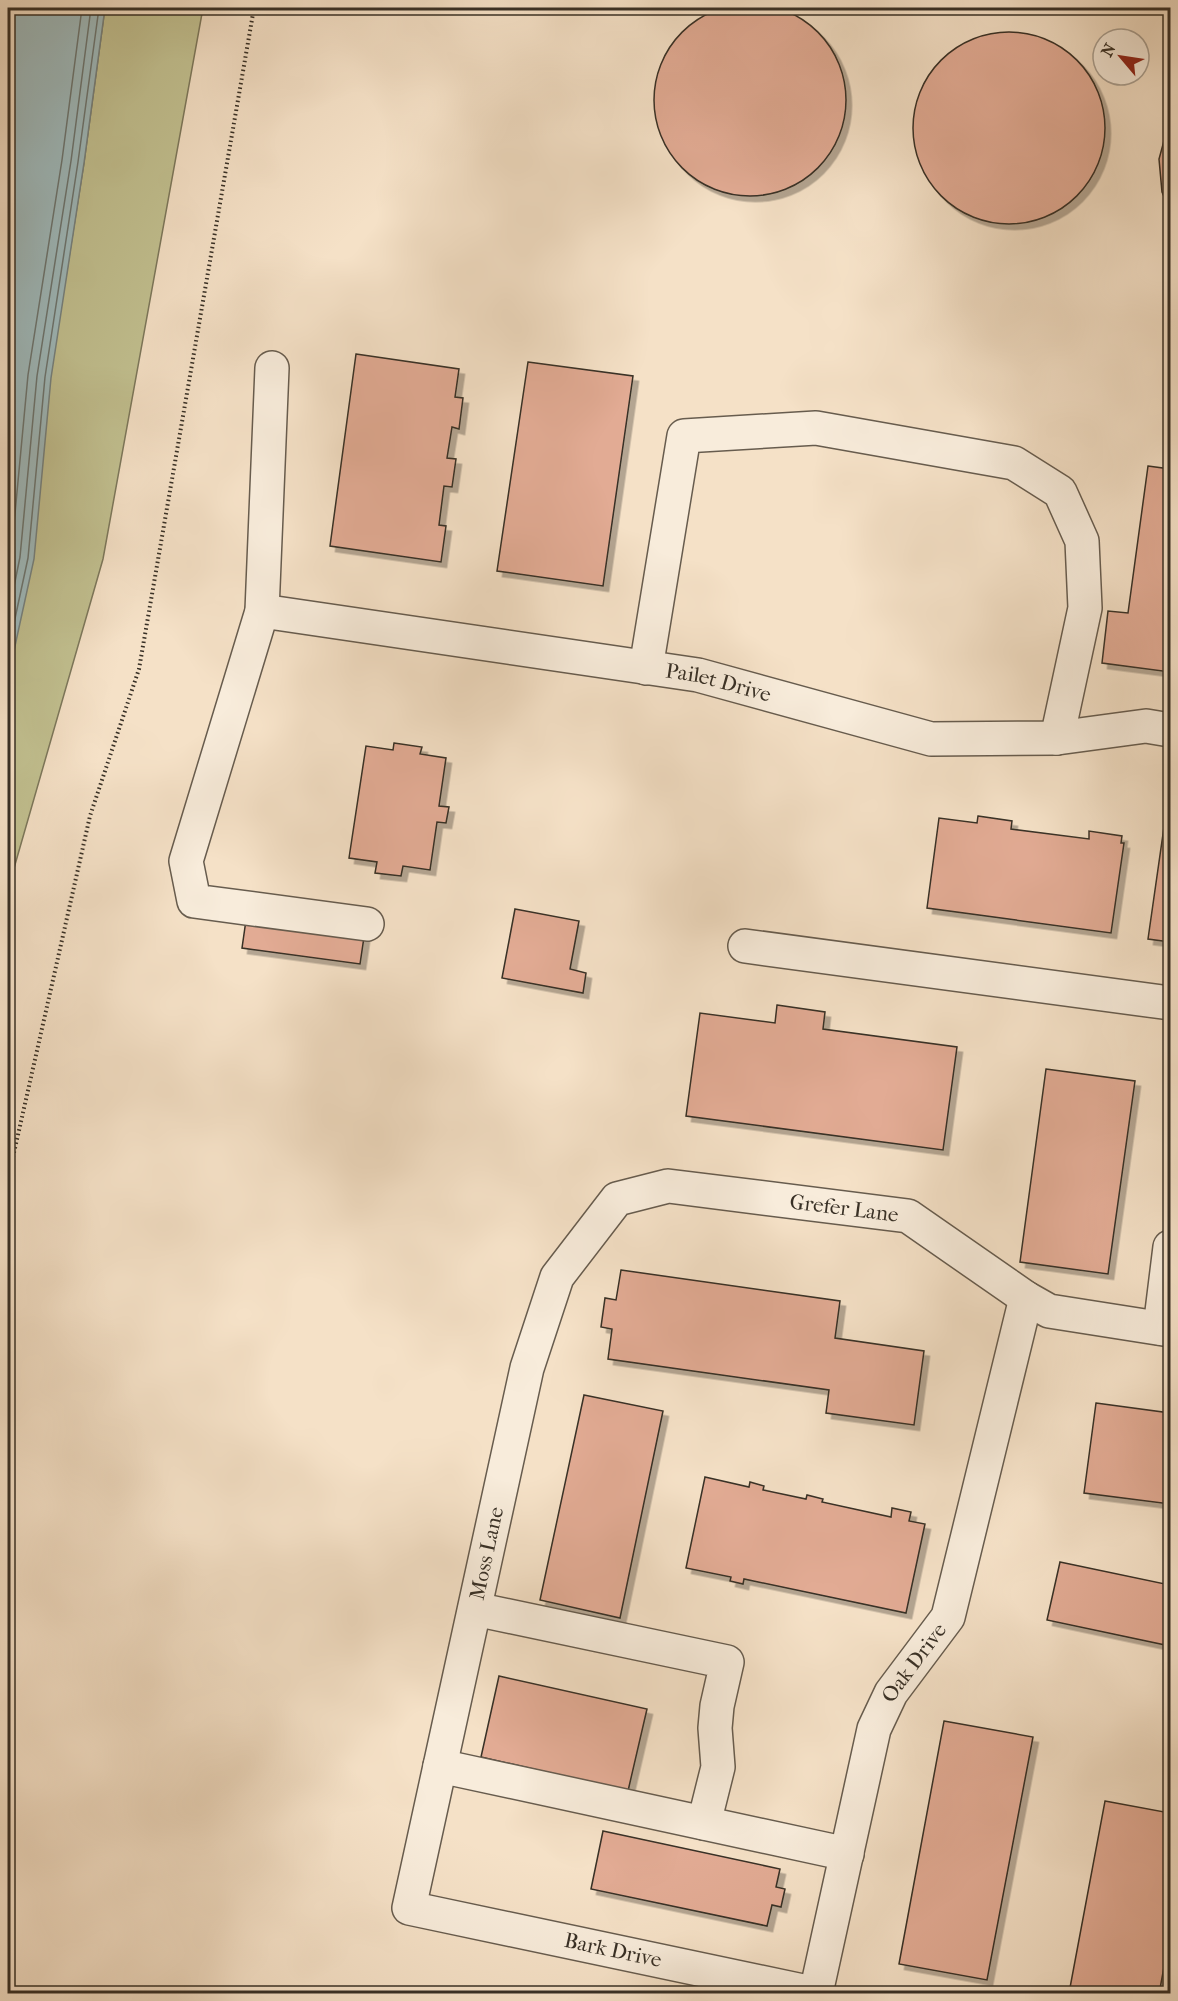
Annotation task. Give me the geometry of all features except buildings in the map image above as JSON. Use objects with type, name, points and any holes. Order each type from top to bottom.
[{"type":"street","points":[[272,368],[262,611],[186,861],[194,901],[367,924]]},
{"type":"street","points":[[646,668],[684,436],[816,428],[840,432],[1014,463],[1060,492],[1082,541],[1085,608],[1057,738]]},
{"type":"street","name":"Pailet Drive","points":[[262,611],[698,675],[931,739],[1057,738],[1146,726],[1170,730]]},
{"type":"street","points":[[745,946],[1170,1003]]},
{"type":"street","name":"Grefer Lane","points":[[604,1216],[617,1199],[668,1186],[908,1216],[1026,1298],[1049,1311],[1165,1329]]},
{"type":"street","name":"Moss Lane","points":[[409,1908],[527,1368],[557,1277],[604,1216]]},
{"type":"street","points":[[1165,1329],[1170,1247]]},
{"type":"street","name":"Oak Drive","points":[[816,1993],[874,1729],[891,1693],[948,1617],[1026,1298]]},
{"type":"street","points":[[475,1609],[727,1662],[717,1706],[715,1728],[718,1767],[704,1823]]},
{"type":"street","points":[[440,1766],[847,1854]]},
{"type":"street","name":"Bark Drive","points":[[409,1908],[816,1993]]},
{"type":"path","points":[[8,1179],[90,816],[139,669],[254,8]]},
{"type":"shaded area","points":[[105,8],[203,8],[103,559],[8,889],[8,641],[84,163]]},
{"type":"water","points":[[8,8],[105,8],[51,378],[34,559],[8,678]]}]
